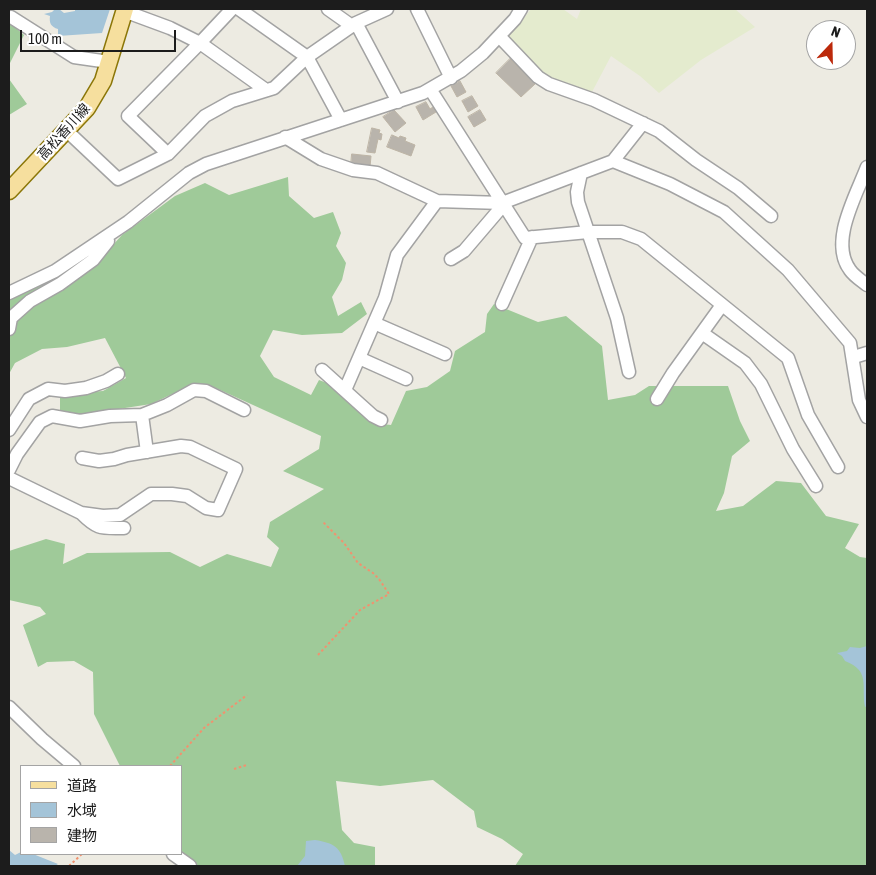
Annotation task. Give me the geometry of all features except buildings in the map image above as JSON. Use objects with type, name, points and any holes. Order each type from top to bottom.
[{"type":"main road","name":"高松香川線","points":[[9,191],[67,131],[87,108],[96,94],[109,62],[125,10]]},
{"type":"street","points":[[168,154],[128,116],[232,9]]},
{"type":"street","points":[[239,9],[307,57],[341,120]]},
{"type":"street","points":[[328,9],[354,24],[398,102]]},
{"type":"street","points":[[67,131],[118,179],[168,154],[205,116],[232,101],[274,88],[307,57],[354,24],[387,9]]},
{"type":"street","points":[[417,9],[451,78]]},
{"type":"street","points":[[9,293],[55,271],[128,222],[189,173],[206,164],[398,102],[451,78],[483,53],[521,9]]},
{"type":"street","points":[[125,10],[170,28],[200,43],[266,90]]},
{"type":"street","points":[[11,17],[74,57],[109,62]]},
{"type":"street","points":[[499,36],[538,78],[549,84],[594,100],[659,131],[696,160],[738,188],[771,216]]},
{"type":"street","points":[[430,89],[525,238],[588,232],[622,232],[641,239],[788,358],[808,415],[838,466]]},
{"type":"street","points":[[286,138],[321,159],[353,170],[377,173],[437,201],[502,203],[613,161],[642,123]]},
{"type":"street","points":[[613,161],[670,184],[724,212],[788,270],[850,343],[854,357],[859,400],[867,417]]},
{"type":"street","points":[[867,168],[848,216],[841,241],[843,255],[850,270],[867,286]]},
{"type":"street","points":[[581,173],[577,192],[578,202],[617,318],[629,372]]},
{"type":"street","points":[[345,390],[385,298],[397,255],[437,201]]},
{"type":"street","points":[[451,259],[464,251],[499,210],[502,203]]},
{"type":"street","points":[[9,329],[11,318],[30,301],[60,284],[92,260],[108,242],[108,236]]},
{"type":"street","points":[[502,304],[532,238]]},
{"type":"street","points":[[657,399],[673,373],[722,305]]},
{"type":"street","points":[[374,323],[446,354]]},
{"type":"street","points":[[702,334],[745,363],[761,384],[793,449],[816,486]]},
{"type":"street","points":[[854,357],[867,353]]},
{"type":"street","points":[[359,358],[406,379]]},
{"type":"street","points":[[322,370],[373,416],[381,420]]},
{"type":"street","points":[[9,430],[29,399],[48,389],[86,388],[106,381],[118,374]]},
{"type":"street","points":[[9,470],[17,454],[40,422],[52,416],[80,421],[110,416],[142,415],[167,405],[194,390],[206,391],[244,410]]},
{"type":"street","points":[[142,415],[147,452]]},
{"type":"street","points":[[9,478],[81,513],[103,516],[120,514],[151,494],[187,496],[206,508],[218,510],[236,469],[190,447],[181,446],[99,461],[82,458]]},
{"type":"street","points":[[81,513],[99,528],[124,528]]},
{"type":"street","points":[[9,708],[73,765]]},
{"type":"street","points":[[174,855],[190,866]]},
{"type":"path","points":[[318,655],[360,610],[389,594],[379,579],[358,563],[344,543],[323,522]]},
{"type":"path","points":[[171,765],[204,728],[247,695]]},
{"type":"path","points":[[234,769],[248,765]]},
{"type":"path","points":[[69,866],[81,855]]},
{"type":"green space","points":[[531,9],[563,9],[577,19],[581,9],[735,9],[755,27],[701,60],[659,93],[640,76],[611,56],[592,92],[550,77],[540,71],[507,37]]},
{"type":"green space","points":[[9,22],[24,35],[9,65]]},
{"type":"green space","points":[[9,79],[27,104],[9,115]]},
{"type":"green space","points":[[288,177],[289,196],[314,218],[333,212],[341,233],[336,246],[346,263],[342,280],[332,297],[338,316],[361,302],[367,314],[342,333],[302,335],[273,330],[260,356],[274,377],[311,395],[319,380],[340,388],[375,423],[391,425],[406,391],[427,387],[450,371],[455,351],[485,332],[487,314],[494,304],[538,322],[566,316],[602,346],[608,400],[635,395],[649,386],[728,386],[740,421],[750,441],[732,456],[724,493],[716,511],[743,506],[776,481],[801,483],[826,516],[859,524],[845,548],[860,557],[867,558],[867,866],[515,866],[523,854],[502,839],[477,827],[474,811],[433,780],[380,786],[336,781],[342,830],[354,843],[375,847],[375,866],[199,866],[182,855],[182,765],[120,765],[94,714],[93,672],[74,661],[47,662],[38,667],[23,625],[46,614],[40,607],[9,600],[9,551],[46,539],[65,544],[63,564],[87,553],[170,552],[200,567],[227,554],[271,567],[279,548],[267,537],[270,522],[324,489],[283,471],[319,449],[321,436],[207,384],[183,389],[151,404],[73,416],[60,411],[60,394],[103,391],[126,378],[105,338],[67,347],[42,349],[15,363],[9,374],[9,299],[83,259],[92,268],[122,235],[175,196],[205,183],[229,195]]},
{"type":"water","points":[[59,9],[64,13],[75,11],[75,9],[110,9],[102,33],[58,36],[58,29],[51,24],[50,16],[44,14]]},
{"type":"water","points":[[867,646],[867,706],[865,707],[862,674],[859,669],[845,661],[837,653],[847,651],[850,647],[860,648]]},
{"type":"water","points":[[315,840],[336,847],[341,854],[345,866],[297,866],[305,856],[306,841]]},
{"type":"water","points":[[9,850],[15,855],[20,852],[20,855],[36,855],[58,864],[55,866],[9,866]]}]
